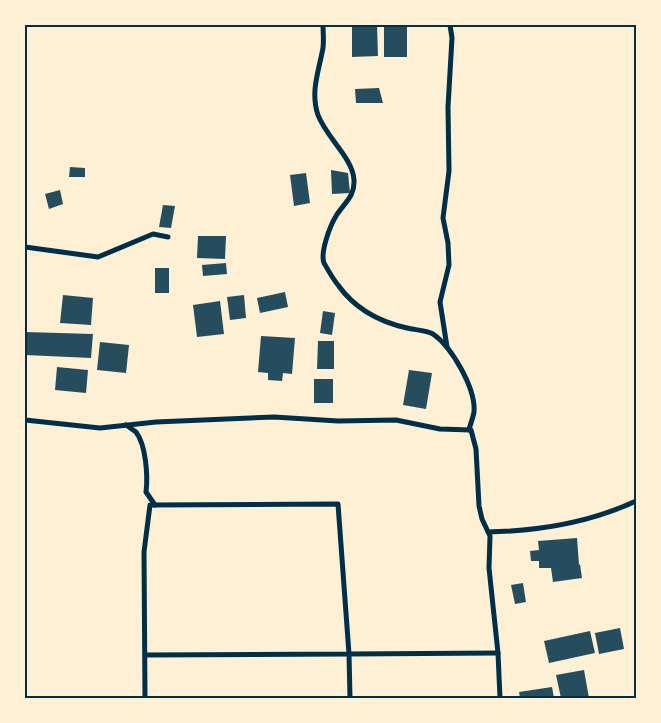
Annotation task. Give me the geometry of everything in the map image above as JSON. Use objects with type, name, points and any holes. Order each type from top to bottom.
[{"type":"street","points":[[322,25],[323,46],[316,73],[315,93],[318,113],[326,131],[350,165],[354,180],[352,197],[336,216],[325,242],[323,261],[338,286],[355,304],[370,315],[388,324],[431,333],[447,347],[461,368],[470,390],[474,412],[469,430]]},
{"type":"street","points":[[447,347],[440,302],[449,265],[448,244],[443,218],[449,171],[448,107],[452,58],[450,25]]},
{"type":"street","points":[[25,247],[98,257],[153,234],[168,237]]},
{"type":"street","points":[[25,420],[100,428],[274,417],[396,420],[440,429],[469,430]]},
{"type":"street","points":[[125,425],[136,432],[142,445],[147,483],[146,492],[155,505]]},
{"type":"street","points":[[469,430],[471,430],[476,449],[479,506],[482,519],[490,536],[489,568],[498,652],[500,698]]},
{"type":"street","points":[[488,532],[522,532],[567,523],[616,511],[636,501]]},
{"type":"street","points":[[145,698],[144,552],[150,506],[338,504],[349,654],[350,698]]},
{"type":"street","points":[[145,655],[498,652]]},
{"type":"building","points":[[352,25],[377,25],[378,56],[352,57]]},
{"type":"building","points":[[384,25],[407,25],[407,57],[384,57]]},
{"type":"building","points":[[379,88],[383,103],[356,103],[355,89]]},
{"type":"building","points":[[70,167],[85,168],[85,177],[69,177]]},
{"type":"building","points":[[331,170],[348,173],[350,193],[332,194]]},
{"type":"building","points":[[306,173],[310,203],[294,206],[290,175]]},
{"type":"building","points":[[60,190],[63,204],[49,209],[45,194]]},
{"type":"building","points":[[163,205],[175,206],[171,228],[159,227]]},
{"type":"building","points":[[198,236],[226,236],[225,259],[197,258]]},
{"type":"building","points":[[226,263],[227,274],[203,276],[202,265]]},
{"type":"building","points":[[155,268],[169,268],[169,293],[155,293]]},
{"type":"building","points":[[285,292],[288,307],[260,313],[257,298]]},
{"type":"building","points":[[63,295],[93,298],[91,325],[60,323]]},
{"type":"building","points":[[244,295],[246,318],[230,320],[227,297]]},
{"type":"building","points":[[220,301],[224,334],[197,337],[193,305]]},
{"type":"building","points":[[323,311],[335,313],[332,335],[320,333]]},
{"type":"building","points":[[25,332],[93,334],[91,358],[25,355]]},
{"type":"building","points":[[261,336],[295,338],[292,374],[283,373],[282,381],[268,380],[268,373],[258,372]]},
{"type":"building","points":[[318,341],[334,341],[334,369],[317,369]]},
{"type":"building","points":[[100,342],[129,345],[126,373],[97,370]]},
{"type":"building","points":[[57,367],[88,370],[86,393],[55,390]]},
{"type":"building","points":[[409,370],[432,373],[426,409],[403,405]]},
{"type":"building","points":[[314,379],[333,379],[333,403],[314,403]]},
{"type":"building","points":[[577,538],[582,578],[553,582],[551,568],[539,568],[539,561],[531,561],[530,551],[539,550],[538,541]]},
{"type":"building","points":[[523,583],[526,602],[515,604],[511,585]]},
{"type":"building","points":[[620,628],[624,649],[599,654],[595,633]]},
{"type":"building","points":[[590,631],[595,653],[549,663],[544,641]]},
{"type":"building","points":[[584,670],[589,698],[561,698],[556,675]]},
{"type":"building","points":[[552,687],[554,698],[520,698],[519,692]]}]
